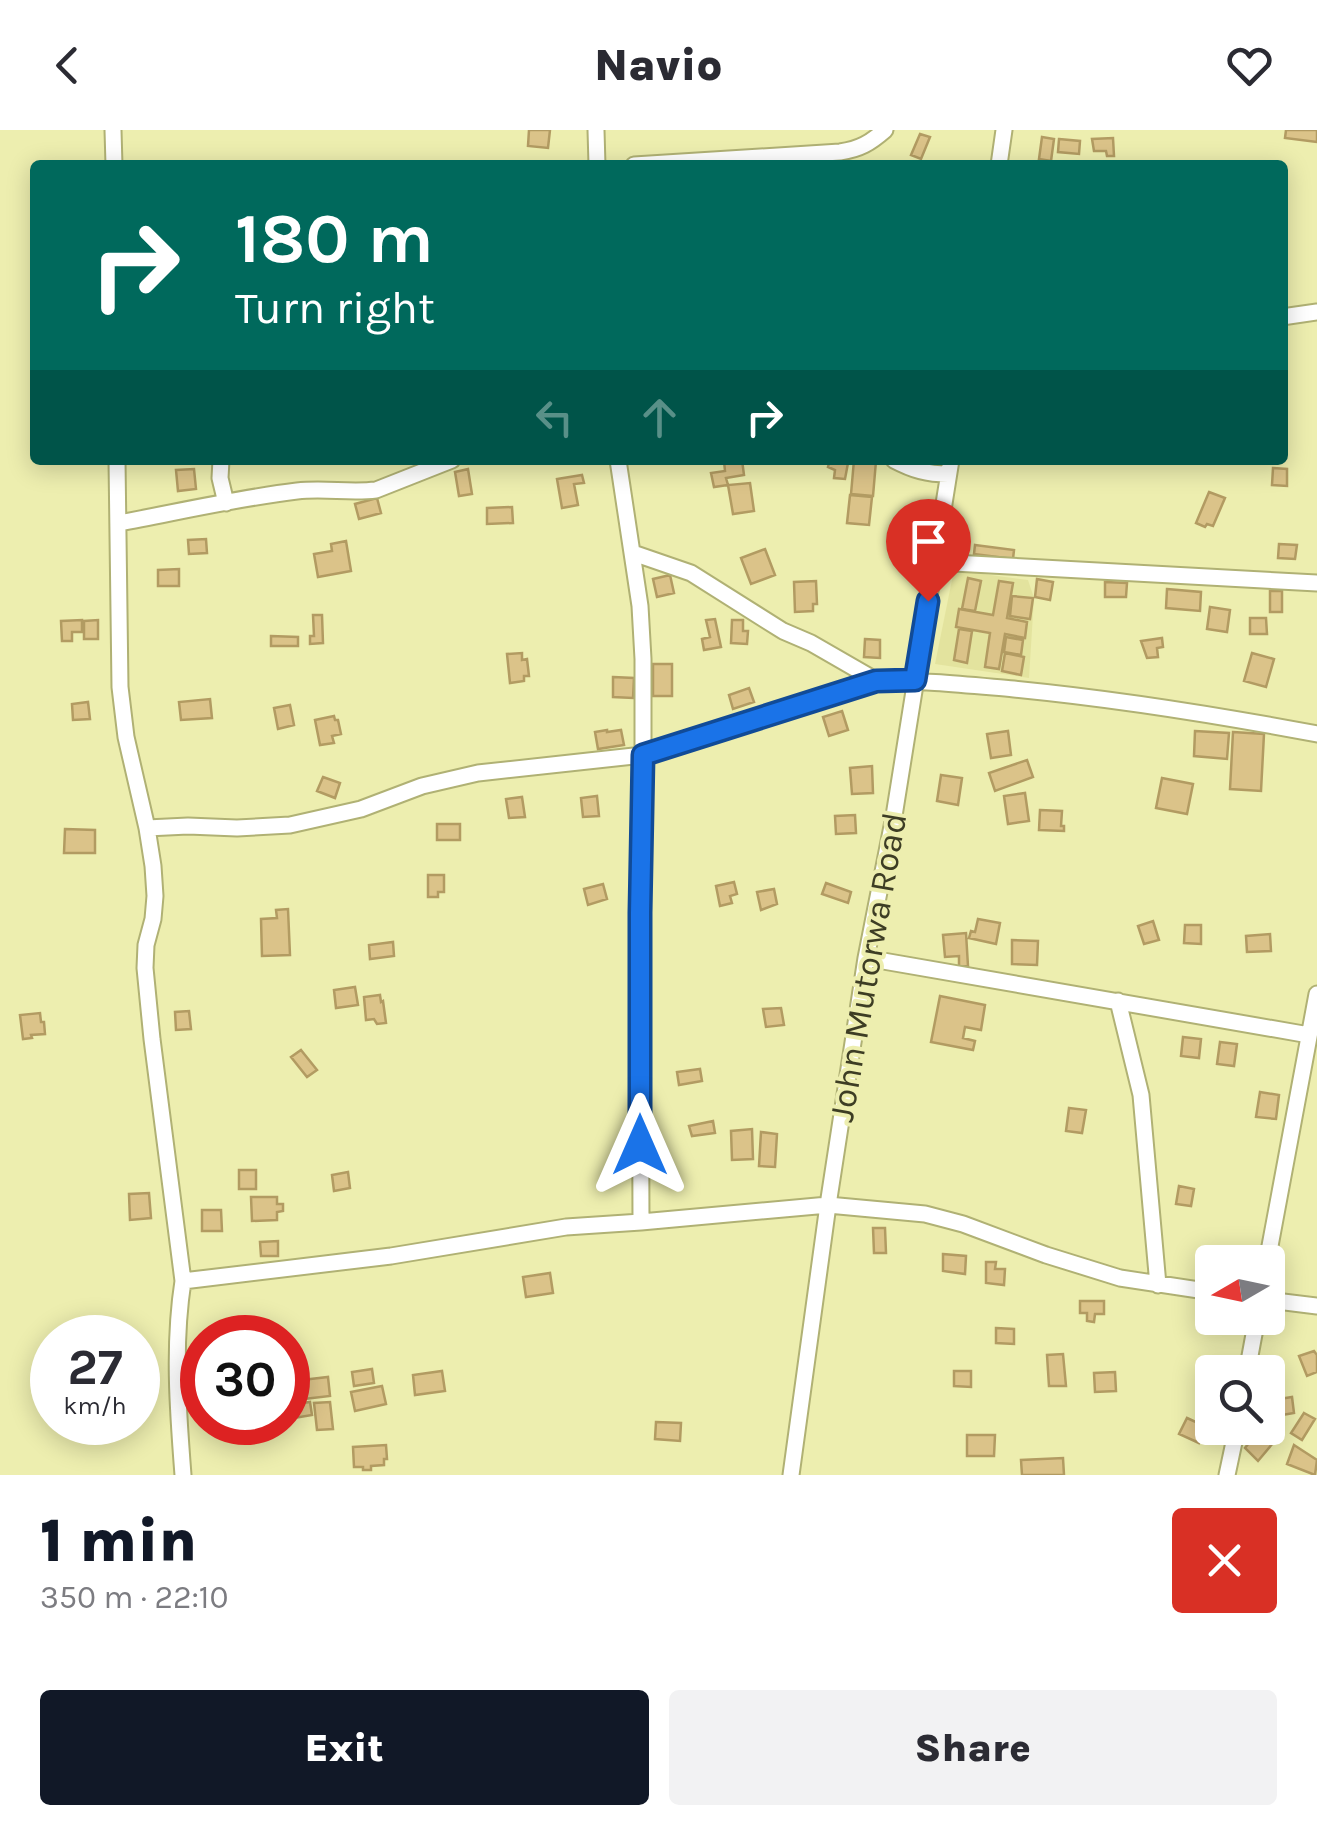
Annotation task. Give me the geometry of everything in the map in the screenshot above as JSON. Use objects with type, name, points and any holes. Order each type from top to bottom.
[{"type":"street","points":[[114,130],[114,160]]},
{"type":"street","points":[[596,130],[596,160]]},
{"type":"street","points":[[713,160],[859,149],[885,130]]},
{"type":"street","points":[[1000,160],[1004,130]]},
{"type":"street","points":[[1288,316],[1317,312]]},
{"type":"street","points":[[117,465],[120,687],[126,737],[147,828],[155,896],[145,968],[184,1281],[178,1316],[179,1425],[184,1475]]},
{"type":"street","points":[[221,465],[226,503]]},
{"type":"street","points":[[119,523],[294,491],[376,490],[439,465]]},
{"type":"street","points":[[619,465],[640,606],[640,1222]]},
{"type":"street","points":[[906,465],[927,474],[949,467]]},
{"type":"street","name":"John Mutorwa Road","points":[[791,1475],[866,958],[894,816],[949,467]]},
{"type":"street","points":[[633,553],[691,573],[783,631],[812,643],[876,681]]},
{"type":"street","points":[[935,562],[1317,584]]},
{"type":"street","points":[[147,828],[290,824],[361,810],[422,786],[478,773],[643,755],[876,681],[915,680],[1067,694],[1317,734]]},
{"type":"street","points":[[866,958],[1309,1035]]},
{"type":"street","points":[[1271,1245],[1311,1057],[1309,1035],[1317,994]]},
{"type":"street","points":[[1118,1002],[1142,1095],[1158,1284]]},
{"type":"street","points":[[184,1281],[392,1256],[534,1230],[828,1204],[925,1214],[1120,1278],[1195,1289]]},
{"type":"street","points":[[1285,1302],[1317,1306]]},
{"type":"street","points":[[1228,1475],[1234,1445]]},
{"type":"shaded area","points":[[954,570],[1028,580],[1034,598],[1029,678],[935,664]]},
{"type":"building","points":[[529,130],[550,130],[548,148],[528,146]]},
{"type":"building","points":[[1286,130],[1317,130],[1317,142],[1285,138]]},
{"type":"building","points":[[920,134],[930,137],[921,159],[911,155]]},
{"type":"building","points":[[1042,137],[1054,139],[1051,160],[1039,159]]},
{"type":"building","points":[[1113,138],[1114,156],[1094,151],[1092,139]]},
{"type":"building","points":[[1059,139],[1080,141],[1079,154],[1058,152]]},
{"type":"building","points":[[724,465],[743,465],[744,475],[726,478],[728,485],[714,487],[711,473],[725,471]]},
{"type":"building","points":[[848,465],[845,479],[834,478],[835,470],[828,467]]},
{"type":"building","points":[[854,465],[876,465],[873,496],[851,494]]},
{"type":"building","points":[[1273,468],[1287,469],[1287,486],[1272,485]]},
{"type":"building","points":[[194,469],[196,489],[178,491],[176,470]]},
{"type":"building","points":[[468,469],[472,494],[459,496],[455,472]]},
{"type":"building","points":[[582,475],[584,483],[574,484],[578,505],[562,508],[557,479]]},
{"type":"building","points":[[750,483],[754,511],[733,514],[728,485]]},
{"type":"building","points":[[1209,492],[1225,498],[1213,526],[1205,527],[1196,523]]},
{"type":"building","points":[[850,495],[872,497],[869,525],[847,523]]},
{"type":"building","points":[[377,498],[381,513],[359,519],[355,504]]},
{"type":"building","points":[[512,507],[513,523],[487,524],[487,508]]},
{"type":"building","points":[[206,539],[207,553],[189,554],[188,540]]},
{"type":"building","points":[[346,541],[351,571],[318,577],[314,554],[332,551],[331,544]]},
{"type":"building","points":[[1279,544],[1297,545],[1295,559],[1278,558]]},
{"type":"building","points":[[975,545],[1014,550],[1013,559],[974,554]]},
{"type":"building","points":[[765,549],[775,575],[751,584],[741,558]]},
{"type":"building","points":[[179,569],[179,586],[158,586],[158,570]]},
{"type":"building","points":[[670,575],[674,593],[657,597],[653,579]]},
{"type":"building","points":[[968,578],[981,581],[975,611],[962,609]]},
{"type":"building","points":[[1037,579],[1053,582],[1050,600],[1035,597]]},
{"type":"building","points":[[816,581],[817,604],[813,604],[813,611],[795,612],[794,582]]},
{"type":"building","points":[[999,581],[1013,583],[1007,618],[1027,622],[1025,638],[1005,634],[999,669],[985,667],[990,633],[956,627],[959,609],[993,615]]},
{"type":"building","points":[[1105,582],[1127,583],[1126,597],[1105,597]]},
{"type":"building","points":[[1167,589],[1201,592],[1200,611],[1166,608]]},
{"type":"building","points":[[1270,591],[1282,591],[1282,612],[1270,612]]},
{"type":"building","points":[[1012,596],[1033,598],[1030,619],[1010,616]]},
{"type":"building","points":[[1210,607],[1230,610],[1227,632],[1207,629]]},
{"type":"building","points":[[313,615],[322,615],[323,643],[310,644],[310,636],[314,636]]},
{"type":"building","points":[[1250,618],[1266,618],[1267,634],[1250,634]]},
{"type":"building","points":[[715,619],[721,647],[704,650],[702,639],[710,637],[706,620]]},
{"type":"building","points":[[82,620],[82,632],[72,632],[72,641],[62,641],[61,621]]},
{"type":"building","points":[[98,620],[98,639],[84,639],[84,621]]},
{"type":"building","points":[[732,620],[743,620],[743,631],[748,631],[747,644],[731,643]]},
{"type":"building","points":[[959,629],[972,631],[967,663],[954,660]]},
{"type":"building","points":[[271,636],[298,637],[298,646],[271,646]]},
{"type":"building","points":[[1006,637],[1023,640],[1021,655],[1004,652]]},
{"type":"building","points":[[1162,638],[1158,657],[1147,658],[1141,641]]},
{"type":"building","points":[[865,639],[880,640],[880,658],[864,657]]},
{"type":"building","points":[[522,653],[522,660],[527,659],[529,676],[510,683],[507,654]]},
{"type":"building","points":[[1005,653],[1024,657],[1021,675],[1002,671]]},
{"type":"building","points":[[1252,653],[1274,659],[1266,687],[1244,681]]},
{"type":"building","points":[[653,664],[672,664],[672,696],[653,696]]},
{"type":"building","points":[[613,677],[634,678],[633,698],[613,697]]},
{"type":"building","points":[[749,688],[754,702],[733,709],[729,695]]},
{"type":"building","points":[[210,699],[212,718],[181,720],[179,702]]},
{"type":"building","points":[[88,702],[90,719],[73,720],[72,704]]},
{"type":"building","points":[[290,705],[294,725],[278,729],[274,708]]},
{"type":"building","points":[[842,711],[848,730],[829,736],[823,717]]},
{"type":"building","points":[[334,716],[341,734],[332,736],[334,743],[320,745],[315,720]]},
{"type":"building","points":[[621,730],[624,745],[598,749],[595,732]]},
{"type":"building","points":[[1008,731],[1011,755],[991,758],[987,734]]},
{"type":"building","points":[[1195,731],[1229,733],[1227,759],[1194,756]]},
{"type":"building","points":[[1233,732],[1264,734],[1261,791],[1230,789]]},
{"type":"building","points":[[1027,760],[1033,777],[995,791],[989,773]]},
{"type":"building","points":[[872,766],[873,793],[852,794],[850,768]]},
{"type":"building","points":[[941,775],[962,778],[958,805],[937,801]]},
{"type":"building","points":[[323,777],[340,783],[335,798],[317,791]]},
{"type":"building","points":[[1162,778],[1193,784],[1187,814],[1156,808]]},
{"type":"building","points":[[1025,793],[1029,821],[1008,824],[1004,796]]},
{"type":"building","points":[[597,796],[599,816],[583,817],[581,798]]},
{"type":"building","points":[[522,797],[525,817],[509,818],[506,799]]},
{"type":"building","points":[[1040,810],[1062,811],[1064,831],[1039,830]]},
{"type":"building","points":[[855,815],[856,833],[836,834],[835,816]]},
{"type":"building","points":[[437,824],[460,824],[460,840],[437,840]]},
{"type":"building","points":[[65,829],[95,830],[95,853],[64,853]]},
{"type":"building","points":[[428,875],[444,875],[444,892],[438,892],[438,897],[428,897]]},
{"type":"building","points":[[734,882],[737,894],[730,896],[732,903],[720,906],[716,886]]},
{"type":"building","points":[[826,883],[851,892],[848,903],[822,894]]},
{"type":"building","points":[[603,884],[607,899],[588,905],[584,889]]},
{"type":"building","points":[[774,889],[777,904],[761,910],[757,892]]},
{"type":"building","points":[[288,909],[290,955],[262,956],[261,919],[277,918],[276,910]]},
{"type":"building","points":[[978,919],[1000,923],[996,944],[969,938]]},
{"type":"building","points":[[1153,921],[1159,940],[1144,944],[1138,926]]},
{"type":"building","points":[[1185,925],[1201,925],[1201,944],[1184,943]]},
{"type":"building","points":[[966,933],[968,966],[959,967],[959,956],[945,957],[943,935]]},
{"type":"building","points":[[1270,934],[1271,951],[1247,952],[1246,936]]},
{"type":"building","points":[[1012,940],[1038,941],[1037,965],[1012,964]]},
{"type":"building","points":[[393,942],[394,956],[370,959],[369,945]]},
{"type":"building","points":[[355,987],[358,1005],[336,1008],[334,990]]},
{"type":"building","points":[[380,995],[386,1023],[377,1024],[374,1019],[366,1020],[364,997]]},
{"type":"building","points":[[940,996],[985,1005],[981,1030],[965,1027],[963,1038],[975,1041],[973,1050],[931,1042]]},
{"type":"building","points":[[781,1008],[784,1025],[766,1027],[763,1009]]},
{"type":"building","points":[[189,1011],[191,1029],[176,1030],[175,1012]]},
{"type":"building","points":[[40,1013],[45,1034],[23,1039],[20,1015]]},
{"type":"building","points":[[1183,1037],[1201,1039],[1199,1058],[1181,1056]]},
{"type":"building","points":[[1220,1042],[1237,1044],[1234,1066],[1217,1064]]},
{"type":"building","points":[[301,1050],[317,1070],[307,1077],[291,1057]]},
{"type":"building","points":[[700,1069],[702,1081],[679,1085],[677,1072]]},
{"type":"building","points":[[1260,1092],[1279,1095],[1276,1119],[1256,1117]]},
{"type":"building","points":[[1069,1108],[1086,1110],[1082,1133],[1066,1131]]},
{"type":"building","points":[[713,1121],[715,1133],[692,1136],[689,1126]]},
{"type":"building","points":[[752,1129],[753,1159],[732,1160],[731,1131]]},
{"type":"building","points":[[761,1132],[777,1134],[775,1167],[759,1166]]},
{"type":"building","points":[[239,1170],[256,1170],[256,1189],[239,1189]]},
{"type":"building","points":[[348,1172],[350,1188],[334,1191],[332,1175]]},
{"type":"building","points":[[1179,1186],[1194,1189],[1191,1206],[1176,1204]]},
{"type":"building","points":[[149,1193],[151,1218],[130,1220],[129,1194]]},
{"type":"building","points":[[251,1197],[277,1197],[283,1211],[277,1212],[277,1220],[252,1221]]},
{"type":"building","points":[[202,1210],[221,1210],[222,1231],[202,1231]]},
{"type":"building","points":[[873,1228],[885,1228],[886,1253],[874,1253]]},
{"type":"building","points":[[278,1241],[278,1256],[261,1256],[260,1242]]},
{"type":"building","points":[[943,1254],[966,1256],[965,1274],[943,1271]]},
{"type":"building","points":[[986,1262],[996,1262],[995,1269],[1005,1269],[1004,1285],[986,1283]]},
{"type":"building","points":[[550,1273],[553,1293],[526,1297],[523,1277]]},
{"type":"building","points":[[1080,1301],[1104,1301],[1104,1314],[1095,1314],[1094,1322],[1087,1321],[1087,1313],[1080,1313]]},
{"type":"building","points":[[996,1328],[1014,1329],[1014,1344],[996,1343]]},
{"type":"building","points":[[1314,1351],[1317,1372],[1307,1376],[1299,1356]]},
{"type":"building","points":[[1063,1354],[1066,1386],[1049,1386],[1047,1355]]},
{"type":"building","points":[[372,1369],[374,1383],[354,1386],[352,1372]]},
{"type":"building","points":[[442,1371],[445,1391],[415,1395],[413,1375]]},
{"type":"building","points":[[954,1371],[971,1371],[971,1387],[954,1386]]},
{"type":"building","points":[[1115,1372],[1116,1391],[1095,1392],[1094,1373]]},
{"type":"building","points":[[328,1377],[330,1396],[310,1398],[310,1379]]},
{"type":"building","points":[[382,1386],[386,1404],[355,1411],[351,1392]]},
{"type":"building","points":[[1292,1397],[1294,1413],[1285,1414],[1285,1398]]},
{"type":"building","points":[[330,1402],[333,1429],[317,1430],[314,1403]]},
{"type":"building","points":[[1304,1413],[1315,1419],[1302,1440],[1291,1433]]},
{"type":"building","points":[[1187,1418],[1195,1422],[1195,1441],[1179,1434]]},
{"type":"building","points":[[656,1422],[681,1423],[680,1441],[655,1439]]},
{"type":"building","points":[[967,1435],[995,1435],[994,1456],[967,1456]]},
{"type":"building","points":[[386,1445],[384,1465],[371,1466],[371,1470],[354,1467],[353,1447]]},
{"type":"building","points":[[1247,1445],[1271,1445],[1258,1461],[1245,1448]]},
{"type":"building","points":[[1294,1445],[1317,1460],[1315,1475],[1287,1464]]},
{"type":"building","points":[[1063,1458],[1064,1475],[1022,1475],[1021,1460]]},
{"type":"route","points":[[640,1145],[643,755],[876,681],[915,680],[928,601]]}]
